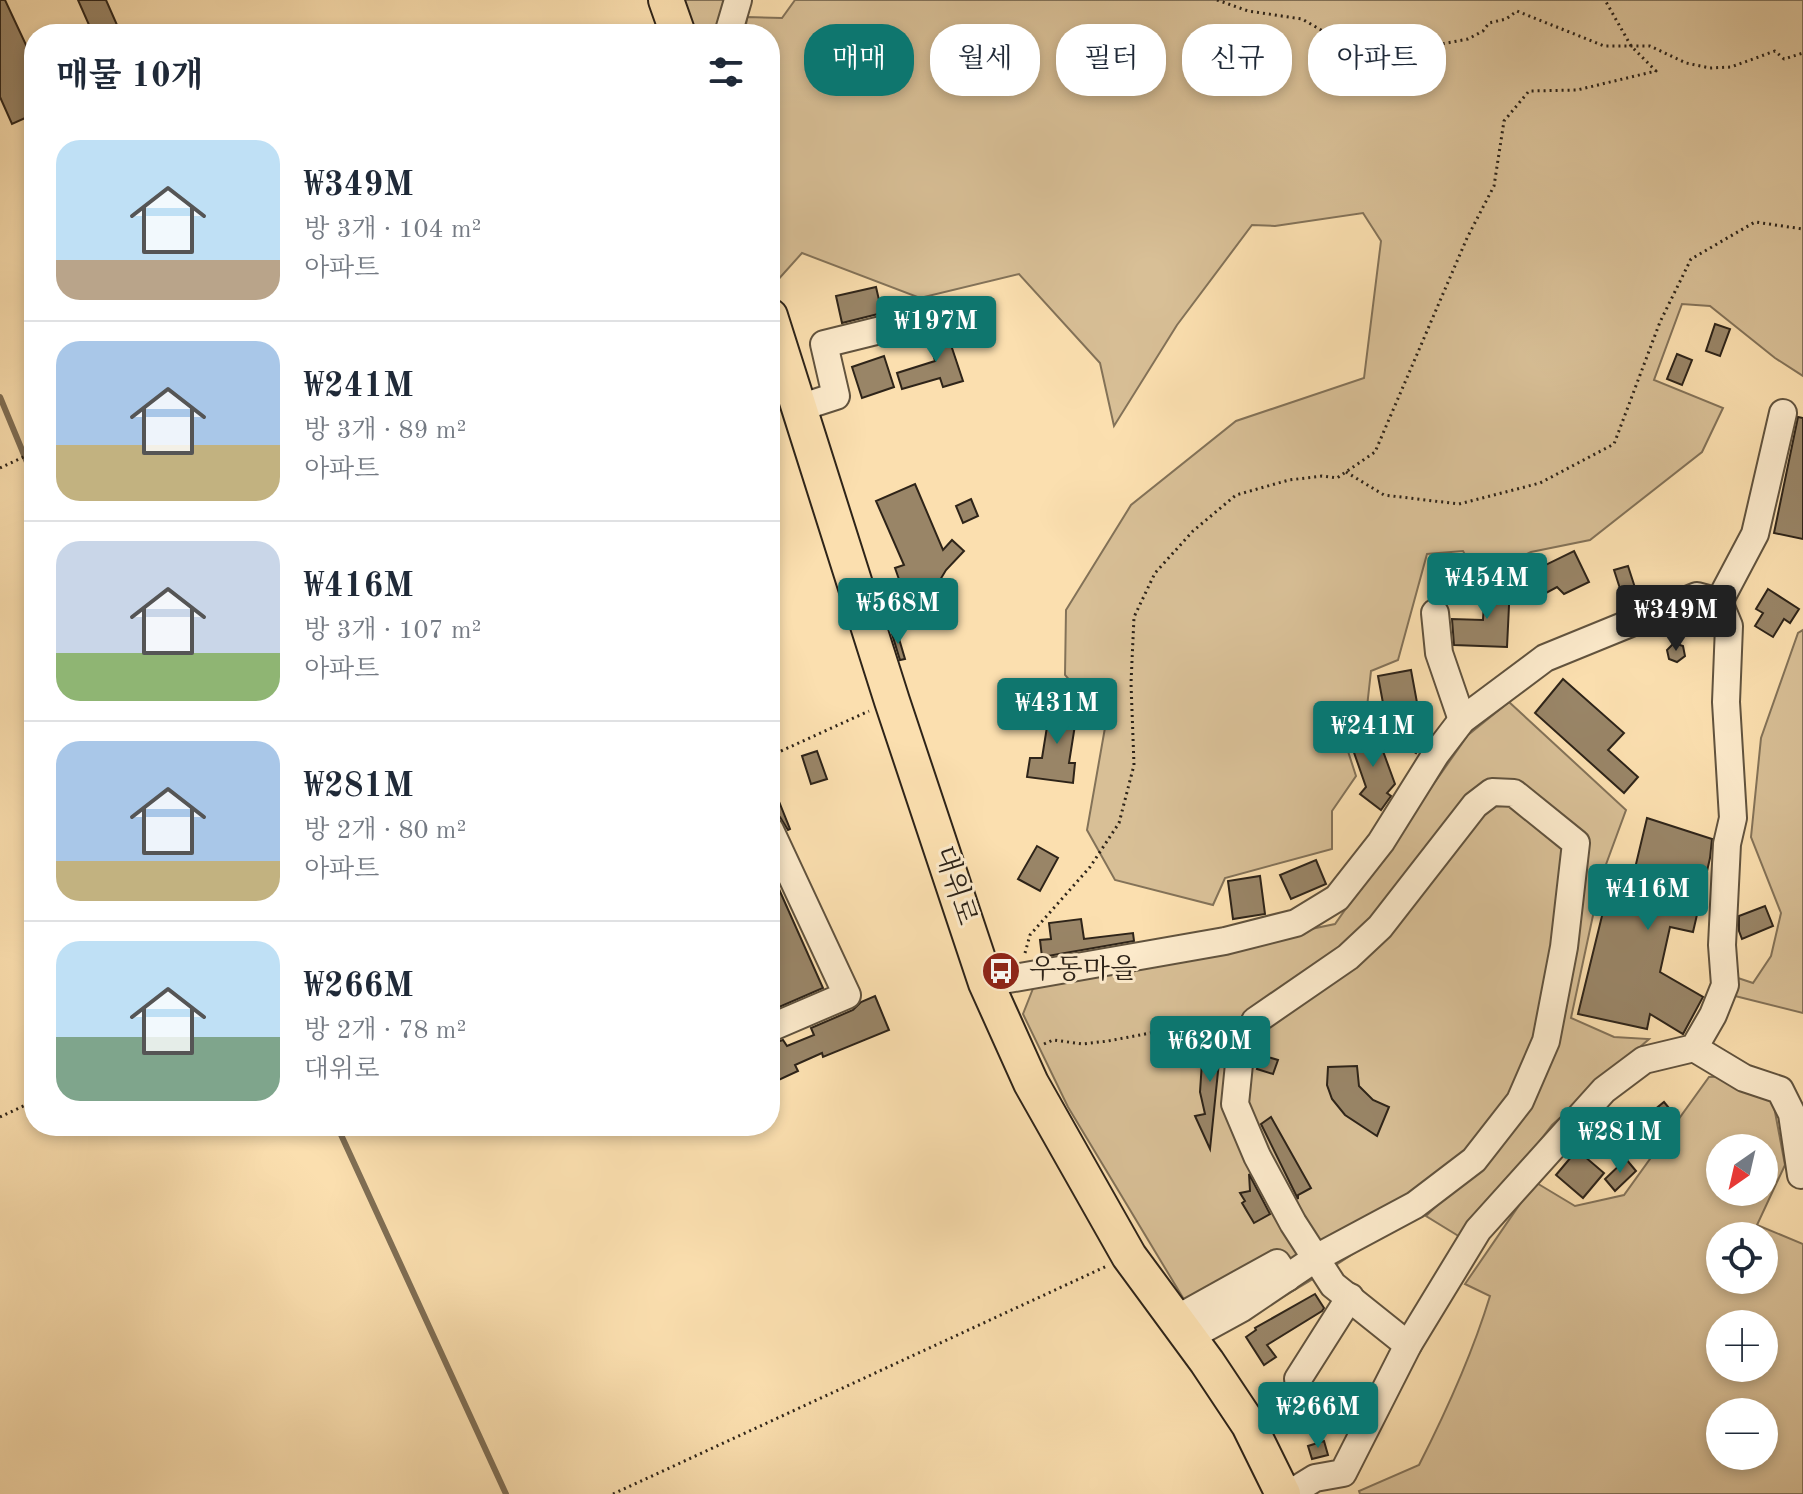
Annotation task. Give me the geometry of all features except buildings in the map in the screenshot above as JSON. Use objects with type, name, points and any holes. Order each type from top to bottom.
[{"type":"main road","points":[[666,0],[674,24]]},
{"type":"main road","name":"대위로","points":[[780,348],[892,701],[1002,979],[1019,1055],[1031,1083],[1129,1256],[1249,1425],[1286,1494]]},
{"type":"street","points":[[731,24],[738,0]]},
{"type":"street","points":[[799,408],[836,396],[824,344],[913,322]]},
{"type":"street","points":[[1719,602],[1755,534],[1783,413]]},
{"type":"street","points":[[1002,979],[1225,941],[1296,923],[1337,898],[1381,842],[1436,754],[1462,720],[1545,658],[1697,596],[1719,602]]},
{"type":"street","points":[[1694,1048],[1713,1015],[1725,985],[1722,945],[1727,844],[1733,818],[1726,702],[1729,626],[1719,602]]},
{"type":"street","points":[[1435,613],[1439,653],[1462,720]]},
{"type":"street","points":[[1182,1328],[1277,1263],[1287,1278],[1316,1258],[1415,1205],[1474,1160],[1520,1101],[1546,1041],[1564,947],[1576,843],[1514,793],[1492,792],[1475,805],[1380,927],[1348,957],[1255,1021],[1239,1064],[1235,1104],[1257,1156],[1293,1223],[1316,1258],[1333,1285],[1408,1345]]},
{"type":"street","points":[[780,851],[847,995],[780,1024]]},
{"type":"street","points":[[1286,1494],[1315,1478],[1343,1473],[1408,1345],[1478,1230],[1604,1090],[1644,1060],[1694,1048],[1744,1078],[1780,1090],[1792,1114],[1801,1175]]},
{"type":"street","points":[[1298,1379],[1350,1297]]},
{"type":"path","points":[[1217,0],[1248,11],[1302,19],[1328,34],[1415,49],[1468,39],[1483,31],[1489,23],[1506,19],[1517,11],[1604,46],[1650,46],[1686,63],[1710,68],[1731,67],[1775,51],[1784,59],[1803,53]]},
{"type":"path","points":[[1002,979],[1030,935],[1090,867],[1119,823],[1134,765],[1131,683],[1134,617],[1155,573],[1193,531],[1236,495],[1289,480],[1322,476],[1337,478],[1375,452],[1467,238],[1494,186],[1504,121],[1529,91],[1577,90],[1656,71],[1631,46],[1605,0]]},
{"type":"path","points":[[1346,472],[1384,495],[1459,504],[1553,477],[1614,444],[1660,322],[1691,259],[1755,222],[1803,229]]},
{"type":"path","points":[[0,468],[24,457]]},
{"type":"path","points":[[780,751],[892,701]]},
{"type":"path","points":[[1019,1055],[1053,1040],[1083,1044],[1186,1024],[1209,1024],[1227,1019],[1255,1021]]},
{"type":"path","points":[[0,1117],[24,1106]]},
{"type":"path","points":[[613,1494],[1129,1256]]},
{"type":"shaded area","points":[[680,0],[734,0],[728,24],[687,24]]},
{"type":"shaded area","points":[[795,0],[1803,0],[1803,376],[1775,358],[1710,306],[1682,304],[1654,380],[1723,408],[1702,452],[1590,540],[1531,552],[1478,578],[1463,551],[1427,554],[1398,660],[1371,671],[1366,716],[1344,739],[1356,776],[1332,811],[1332,849],[1225,878],[1213,905],[1115,880],[1087,830],[1106,722],[1065,675],[1066,610],[1131,505],[1236,421],[1364,378],[1381,241],[1363,213],[1275,226],[1252,225],[1177,325],[1114,426],[1100,363],[1019,274],[920,298],[802,253],[780,278],[780,24],[746,24],[747,17],[782,18]]},
{"type":"shaded area","points":[[1803,630],[1803,1013],[1727,994],[1732,976],[1753,983],[1771,956],[1781,913],[1751,837],[1761,738],[1798,633]]},
{"type":"shaded area","points":[[1509,702],[1626,810],[1601,878],[1571,1018],[1614,1037],[1649,1039],[1552,1125],[1465,1240],[1426,1216],[1458,1185],[1333,1267],[1209,1341],[1068,1107],[1023,1014],[1034,986],[1335,924],[1468,735]]},
{"type":"shaded area","points":[[1738,1076],[1772,1096],[1785,1165],[1778,1180],[1778,1134],[1706,1134],[1706,1206],[1766,1206],[1758,1222],[1706,1222],[1706,1294],[1778,1294],[1778,1234],[1803,1244],[1803,1494],[1360,1494],[1359,1491],[1419,1465],[1458,1382],[1490,1296],[1465,1284],[1535,1182],[1575,1206],[1624,1195],[1709,1077]]},
{"type":"waterway","points":[[0,397],[24,455]]},
{"type":"waterway","points":[[342,1136],[506,1494]]},
{"type":"place","name":"우동마을","points":[[1001,971]]}]
